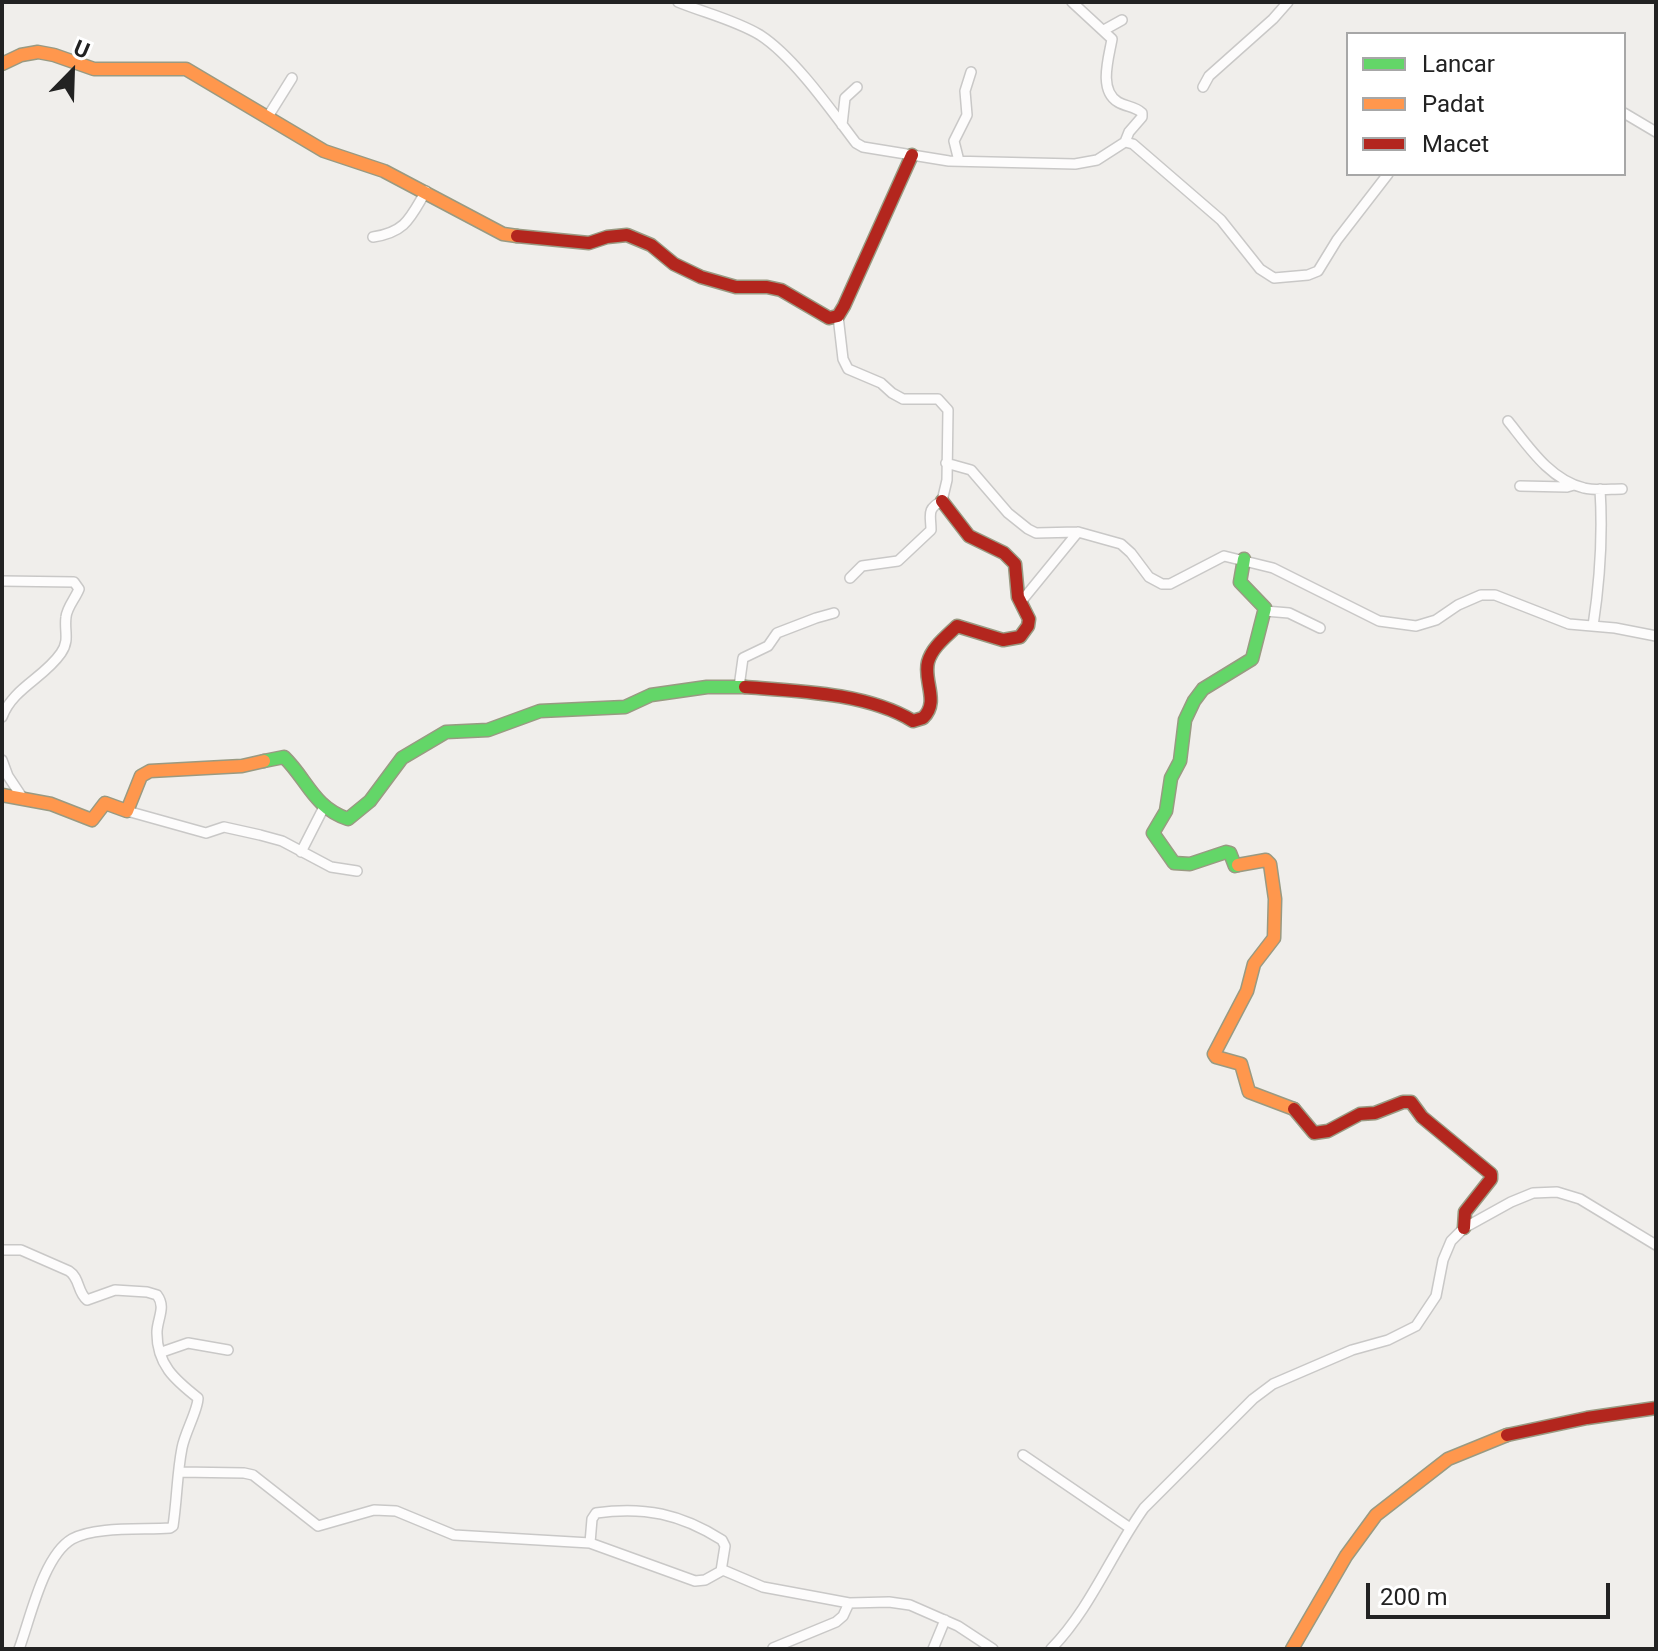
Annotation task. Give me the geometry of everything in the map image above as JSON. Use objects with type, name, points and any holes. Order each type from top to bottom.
[{"type":"street","points":[[678,2],[733,22],[762,37],[794,67],[856,143],[863,147],[959,161],[1092,162],[1125,142],[1142,115],[1140,110],[1116,101],[1110,94],[1107,65],[1112,39],[1072,2]]},
{"type":"street","points":[[1203,87],[1209,76],[1288,2]]},
{"type":"street","points":[[1104,30],[1122,20]]},
{"type":"street","points":[[2,64],[18,55],[36,51],[51,52],[93,69],[167,66],[186,69],[324,151],[384,171],[503,234],[589,243],[627,235],[651,245],[674,264],[701,277],[736,287],[781,290],[824,316],[838,316]]},
{"type":"street","points":[[959,161],[954,141],[967,115],[964,96],[971,72]]},
{"type":"street","points":[[267,118],[292,78]]},
{"type":"street","points":[[842,125],[845,98],[857,87]]},
{"type":"street","points":[[1626,114],[1656,132]]},
{"type":"street","points":[[1125,142],[1140,149],[1221,220],[1260,269],[1274,278],[1308,275],[1322,267],[1337,240],[1386,176]]},
{"type":"street","points":[[850,578],[865,565],[898,561],[931,530],[929,513],[931,507],[942,501],[947,480],[946,406],[938,399],[903,399],[881,383],[848,369],[843,359],[838,316],[912,155]]},
{"type":"street","points":[[373,237],[401,229],[426,191]]},
{"type":"street","points":[[1508,421],[1542,463],[1574,485]]},
{"type":"street","points":[[946,463],[971,470],[1008,513],[1028,529],[1036,533],[1078,532],[1121,544],[1149,577],[1162,584],[1170,584],[1224,556],[1273,568],[1379,621],[1397,625],[1416,626],[1436,620],[1458,605],[1481,595],[1495,595],[1569,624],[1656,636]]},
{"type":"street","points":[[1520,486],[1574,485],[1622,489]]},
{"type":"street","points":[[1593,626],[1603,530],[1600,489]]},
{"type":"street","points":[[127,811],[141,776],[150,771],[242,766],[284,757],[325,805],[343,818],[353,817],[370,801],[402,758],[446,732],[488,730],[540,711],[616,708],[651,695],[698,687],[739,687],[860,700],[913,721],[926,718],[933,701],[927,663],[957,626],[985,636],[1011,640],[1024,634],[1029,616],[1020,603],[1016,566],[1011,558],[964,532],[942,501]]},
{"type":"street","points":[[1020,603],[1078,532]]},
{"type":"street","points":[[1244,559],[1240,582],[1244,590],[1263,603],[1265,611],[1252,659],[1203,689],[1187,713],[1180,761],[1169,785],[1166,811],[1153,833],[1174,863],[1190,864],[1226,852],[1230,853],[1235,866],[1261,860],[1270,864],[1275,899],[1274,938],[1254,964],[1247,991],[1214,1054],[1239,1061],[1249,1092],[1293,1108],[1314,1133],[1328,1131],[1360,1114],[1375,1113],[1411,1102],[1422,1117],[1491,1174],[1491,1179],[1465,1212],[1464,1228]]},
{"type":"street","points":[[2,581],[59,580],[74,582],[79,589],[66,614],[67,642],[62,653],[22,689],[6,707],[2,717]]},
{"type":"street","points":[[1265,611],[1287,612],[1320,628]]},
{"type":"street","points":[[739,687],[743,658],[768,646],[777,633],[834,613]]},
{"type":"street","points":[[2,760],[8,776],[24,800]]},
{"type":"street","points":[[2,795],[51,804],[92,820],[105,803],[206,833],[224,827],[282,841],[331,867],[357,871]]},
{"type":"street","points":[[301,852],[325,805]]},
{"type":"street","points":[[1051,1649],[1088,1602],[1144,1508],[1253,1399],[1273,1384],[1352,1350],[1388,1340],[1416,1326],[1436,1296],[1443,1260],[1451,1241],[1464,1228],[1511,1202],[1545,1190],[1580,1199],[1656,1245]]},
{"type":"street","points":[[2,1250],[18,1249],[69,1271],[76,1277],[87,1300],[115,1290],[157,1295],[162,1302],[157,1334],[168,1371],[175,1382],[198,1398],[185,1432],[172,1527],[74,1538],[62,1548],[33,1601],[19,1649]]},
{"type":"street","points":[[162,1352],[192,1343],[228,1350]]},
{"type":"street","points":[[1292,1649],[1346,1556],[1376,1515],[1448,1459],[1509,1434],[1656,1408]]},
{"type":"street","points":[[1023,1455],[1130,1528]]},
{"type":"street","points":[[179,1472],[253,1475],[315,1524],[322,1526],[374,1510],[396,1511],[454,1535],[590,1543],[695,1581],[705,1580],[721,1571],[732,1572],[763,1587],[849,1603],[902,1603],[958,1626],[993,1649]]},
{"type":"street","points":[[590,1543],[592,1519],[596,1513],[636,1509],[656,1511],[722,1540],[724,1554],[721,1571]]},
{"type":"street","points":[[773,1648],[836,1622],[849,1603]]},
{"type":"street","points":[[933,1649],[945,1620]]},
{"type":"traffic: fast","points":[[1238,865],[1235,866],[1230,853],[1226,852],[1190,864],[1174,863],[1153,833],[1166,811],[1171,778],[1180,761],[1185,720],[1194,701],[1203,689],[1252,659],[1265,608],[1240,582],[1244,559]]},
{"type":"traffic: fast","points":[[264,761],[284,757],[318,800],[348,819],[370,801],[402,758],[446,732],[488,730],[540,711],[625,707],[651,695],[707,687],[745,687]]},
{"type":"traffic: slow","points":[[2,64],[21,55],[38,52],[94,69],[186,69],[324,151],[384,171],[503,234],[517,236]]},
{"type":"traffic: slow","points":[[2,795],[51,804],[92,820],[105,803],[127,811],[141,776],[150,771],[242,766],[264,761]]},
{"type":"traffic: slow","points":[[1238,865],[1266,860],[1270,864],[1275,899],[1274,938],[1254,964],[1247,991],[1214,1054],[1241,1064],[1249,1092],[1294,1109]]},
{"type":"traffic: slow","points":[[1292,1649],[1346,1556],[1376,1515],[1448,1459],[1507,1435]]},
{"type":"traffic: jam","points":[[517,236],[589,243],[627,235],[651,245],[674,264],[701,277],[736,287],[781,290],[829,318],[838,316],[844,306],[912,155]]},
{"type":"traffic: jam","points":[[745,687],[854,699],[875,704],[913,721],[923,718],[930,705],[927,669],[930,657],[957,626],[1003,640],[1020,637],[1029,619],[1018,597],[1015,564],[1004,553],[969,536],[942,501]]},
{"type":"traffic: jam","points":[[1294,1109],[1314,1133],[1328,1131],[1360,1114],[1375,1113],[1411,1102],[1422,1117],[1491,1174],[1491,1179],[1465,1212],[1464,1228]]},
{"type":"traffic: jam","points":[[1507,1435],[1587,1418],[1656,1408]]}]
